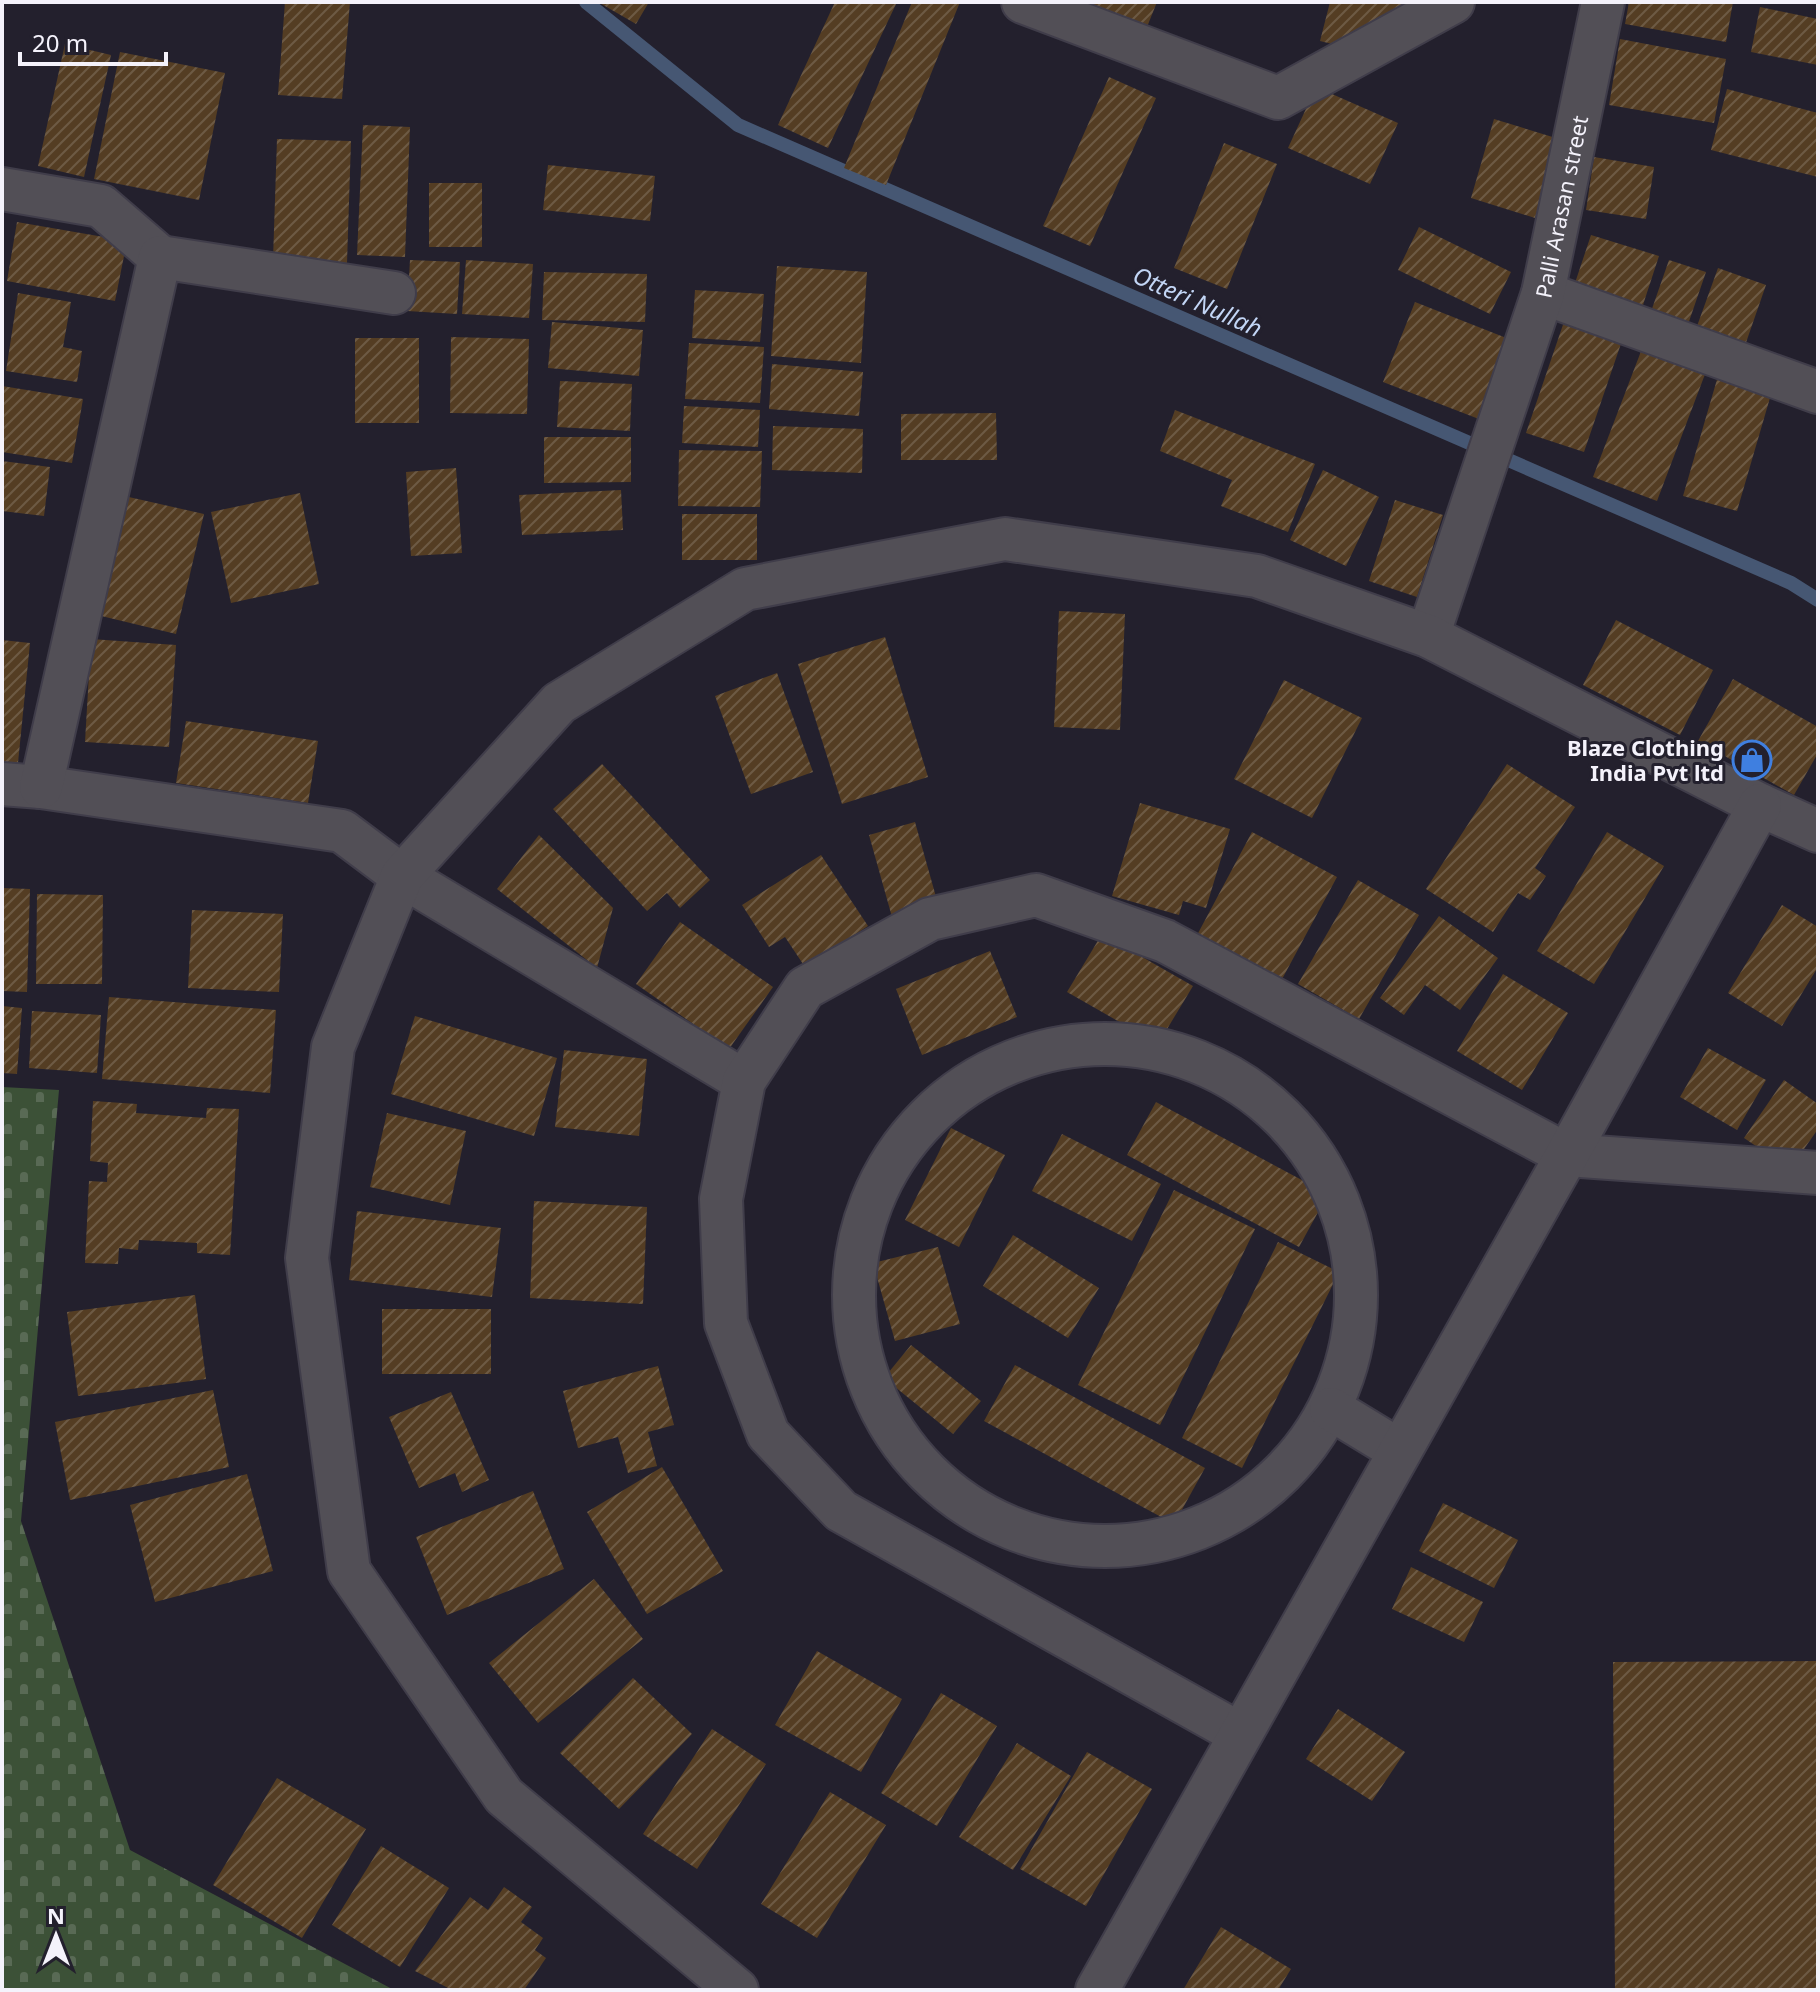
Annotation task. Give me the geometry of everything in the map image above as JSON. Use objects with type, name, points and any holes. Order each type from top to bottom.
[{"type":"street","points":[[1023,2],[1278,98],[1453,2]]},
{"type":"street","name":"Palli Arasan street","points":[[1428,636],[1543,293],[1603,2]]},
{"type":"street","points":[[2,189],[101,206],[160,257],[394,293]]},
{"type":"street","points":[[160,257],[22,786],[342,831],[402,876],[744,1081]]},
{"type":"street","points":[[1543,293],[1818,392]]},
{"type":"street","points":[[737,1990],[504,1796],[349,1571],[307,1258],[333,1047],[402,876],[559,703],[745,589],[1005,539],[1257,576],[1428,636],[1760,805],[1818,831]]},
{"type":"street","points":[[1097,1990],[1567,1155],[1760,805]]},
{"type":"street","points":[[1240,1734],[841,1511],[768,1434],[726,1323],[721,1199],[744,1081],[805,988],[930,919],[1036,895],[1165,941],[1567,1155],[1818,1173]]},
{"type":"street","points":[[1124,1045],[1140,1045],[1217,1068],[1282,1114],[1330,1178],[1356,1253],[1356,1333],[1331,1409],[1280,1477],[1209,1525],[1126,1546],[1039,1538],[962,1503],[900,1443],[862,1367],[851,1282],[871,1198],[917,1126],[984,1073],[1060,1047],[1124,1045]]},
{"type":"street","points":[[1331,1409],[1400,1451]]},
{"type":"green space","points":[[2,1087],[59,1090],[21,1521],[130,1850],[394,1990],[2,1990]]},
{"type":"building","points":[[285,2],[350,2],[342,99],[278,95]]},
{"type":"building","points":[[598,2],[649,2],[636,24]]},
{"type":"building","points":[[835,2],[897,2],[828,148],[778,125]]},
{"type":"building","points":[[912,2],[960,2],[886,185],[844,168]]},
{"type":"building","points":[[1083,2],[1157,2],[1147,27]]},
{"type":"building","points":[[1330,2],[1417,2],[1382,35],[1357,29],[1352,49],[1320,41]]},
{"type":"building","points":[[1629,2],[1733,2],[1726,42],[1625,24]]},
{"type":"building","points":[[1760,7],[1818,19],[1818,65],[1751,52]]},
{"type":"building","points":[[1620,39],[1726,59],[1714,123],[1609,105]]},
{"type":"building","points":[[65,44],[111,55],[84,177],[38,166]]},
{"type":"building","points":[[120,52],[225,73],[199,200],[94,179]]},
{"type":"building","points":[[1109,77],[1156,98],[1090,246],[1043,226]]},
{"type":"building","points":[[1316,87],[1398,123],[1370,184],[1288,148]]},
{"type":"building","points":[[1727,89],[1818,113],[1818,177],[1711,150]]},
{"type":"building","points":[[1494,119],[1559,139],[1535,218],[1471,198]]},
{"type":"building","points":[[363,125],[410,127],[405,257],[357,255]]},
{"type":"building","points":[[277,139],[351,141],[347,263],[273,260]]},
{"type":"building","points":[[1224,143],[1277,164],[1227,289],[1174,268]]},
{"type":"building","points":[[1594,157],[1654,167],[1646,219],[1586,210]]},
{"type":"building","points":[[548,165],[655,176],[650,221],[543,210]]},
{"type":"building","points":[[429,183],[482,183],[482,247],[429,247]]},
{"type":"building","points":[[17,222],[127,241],[115,301],[7,281]]},
{"type":"building","points":[[1419,227],[1511,272],[1490,314],[1398,270]]},
{"type":"building","points":[[1591,235],[1659,256],[1641,311],[1573,289]]},
{"type":"building","points":[[410,260],[460,262],[457,314],[407,311]]},
{"type":"building","points":[[466,260],[533,264],[529,318],[462,314]]},
{"type":"building","points":[[1669,260],[1706,272],[1684,336],[1647,323]]},
{"type":"building","points":[[777,266],[867,272],[861,363],[771,356]]},
{"type":"building","points":[[1718,268],[1766,285],[1741,357],[1692,340]]},
{"type":"building","points":[[544,272],[647,274],[645,322],[542,320]]},
{"type":"building","points":[[695,290],[764,294],[760,342],[692,338]]},
{"type":"building","points":[[18,293],[71,302],[63,347],[82,351],[77,382],[6,371]]},
{"type":"building","points":[[1415,302],[1514,341],[1484,421],[1383,382]]},
{"type":"building","points":[[1568,310],[1626,329],[1584,452],[1526,433]]},
{"type":"building","points":[[552,322],[643,330],[639,376],[548,368]]},
{"type":"building","points":[[451,337],[529,339],[527,414],[450,413]]},
{"type":"building","points":[[355,338],[419,338],[419,423],[355,423]]},
{"type":"building","points":[[689,343],[764,347],[760,403],[685,399]]},
{"type":"building","points":[[1643,346],[1707,369],[1657,501],[1593,477]]},
{"type":"building","points":[[772,364],[863,372],[859,416],[769,409]]},
{"type":"building","points":[[1718,376],[1772,391],[1737,511],[1683,496]]},
{"type":"building","points":[[560,381],[632,384],[630,431],[557,427]]},
{"type":"building","points":[[2,386],[83,399],[72,463],[2,452]]},
{"type":"building","points":[[684,406],[760,410],[758,447],[682,443]]},
{"type":"building","points":[[1175,410],[1315,464],[1288,532],[1221,506],[1232,480],[1160,451]]},
{"type":"building","points":[[996,413],[997,460],[901,460],[901,414]]},
{"type":"building","points":[[773,426],[863,429],[862,473],[772,470]]},
{"type":"building","points":[[544,437],[631,437],[631,482],[544,483]]},
{"type":"building","points":[[679,450],[762,451],[760,507],[678,506]]},
{"type":"building","points":[[2,461],[50,467],[44,516],[2,511]]},
{"type":"building","points":[[456,468],[462,553],[411,556],[406,472]]},
{"type":"building","points":[[1323,470],[1379,497],[1346,566],[1290,540]]},
{"type":"building","points":[[621,490],[623,530],[522,535],[519,495]]},
{"type":"building","points":[[300,493],[319,584],[231,603],[211,512]]},
{"type":"building","points":[[120,495],[204,514],[176,634],[93,614]]},
{"type":"building","points":[[1395,500],[1443,515],[1417,597],[1369,581]]},
{"type":"building","points":[[682,514],[757,514],[757,560],[682,560]]},
{"type":"building","points":[[1059,611],[1125,614],[1120,730],[1054,727]]},
{"type":"building","points":[[1616,620],[1713,670],[1680,735],[1583,685]]},
{"type":"building","points":[[885,637],[928,777],[842,804],[798,664]]},
{"type":"building","points":[[91,639],[176,645],[169,747],[85,742]]},
{"type":"building","points":[[2,640],[30,643],[17,773],[2,772]]},
{"type":"building","points":[[777,673],[813,772],[751,794],[715,696]]},
{"type":"building","points":[[1733,679],[1818,727],[1818,753],[1794,795],[1698,741]]},
{"type":"building","points":[[1284,680],[1362,718],[1312,818],[1234,779]]},
{"type":"building","points":[[186,721],[318,741],[308,803],[176,783]]},
{"type":"building","points":[[602,764],[710,880],[680,908],[667,893],[647,911],[553,809]]},
{"type":"building","points":[[1507,764],[1575,807],[1535,868],[1546,876],[1530,900],[1518,893],[1493,932],[1426,889]]},
{"type":"building","points":[[1140,803],[1230,829],[1206,908],[1183,901],[1179,915],[1112,896]]},
{"type":"building","points":[[915,822],[938,904],[892,917],[869,835]]},
{"type":"building","points":[[1252,832],[1337,877],[1281,981],[1196,937]]},
{"type":"building","points":[[1607,832],[1664,866],[1594,984],[1537,951]]},
{"type":"building","points":[[539,835],[613,908],[597,968],[497,889]]},
{"type":"building","points":[[821,855],[868,926],[805,967],[785,937],[769,947],[742,905]]},
{"type":"building","points":[[1358,880],[1419,915],[1359,1019],[1298,984]]},
{"type":"building","points":[[2,888],[30,889],[27,992],[2,991]]},
{"type":"building","points":[[37,894],[103,895],[102,984],[36,984]]},
{"type":"building","points":[[1782,905],[1818,927],[1818,967],[1782,1026],[1728,993]]},
{"type":"building","points":[[192,910],[283,914],[279,992],[188,988]]},
{"type":"building","points":[[1439,916],[1498,958],[1460,1010],[1425,985],[1404,1015],[1380,998]]},
{"type":"building","points":[[680,922],[773,987],[729,1049],[636,984]]},
{"type":"building","points":[[1102,934],[1193,986],[1158,1044],[1067,992]]},
{"type":"building","points":[[990,951],[1017,1017],[922,1055],[896,989]]},
{"type":"building","points":[[1503,974],[1568,1013],[1522,1090],[1457,1051]]},
{"type":"building","points":[[109,997],[276,1010],[270,1093],[102,1079]]},
{"type":"building","points":[[2,1006],[22,1008],[17,1074],[2,1073]]},
{"type":"building","points":[[32,1011],[101,1015],[97,1073],[29,1068]]},
{"type":"building","points":[[415,1016],[557,1058],[534,1136],[391,1094]]},
{"type":"building","points":[[1708,1048],[1766,1080],[1737,1130],[1680,1097]]},
{"type":"building","points":[[564,1050],[647,1059],[639,1136],[555,1127]]},
{"type":"building","points":[[1784,1080],[1818,1104],[1818,1129],[1790,1169],[1744,1138]]},
{"type":"building","points":[[93,1101],[137,1104],[136,1113],[206,1118],[207,1108],[239,1109],[230,1255],[197,1253],[197,1243],[139,1240],[138,1250],[119,1248],[118,1264],[85,1263],[89,1181],[107,1182],[108,1163],[90,1161]]},
{"type":"building","points":[[1156,1102],[1328,1194],[1299,1247],[1127,1155]]},
{"type":"building","points":[[387,1113],[466,1131],[450,1205],[370,1187]]},
{"type":"building","points":[[951,1128],[1005,1155],[959,1247],[905,1220]]},
{"type":"building","points":[[1062,1134],[1161,1184],[1132,1241],[1032,1191]]},
{"type":"building","points":[[1174,1190],[1255,1229],[1160,1425],[1078,1385]]},
{"type":"building","points":[[534,1201],[647,1207],[643,1304],[530,1298]]},
{"type":"building","points":[[357,1211],[501,1228],[492,1297],[349,1280]]},
{"type":"building","points":[[1013,1235],[1099,1288],[1068,1338],[983,1286]]},
{"type":"building","points":[[1278,1242],[1339,1272],[1242,1468],[1182,1438]]},
{"type":"building","points":[[938,1247],[960,1324],[895,1341],[873,1263]]},
{"type":"building","points":[[195,1295],[206,1379],[78,1396],[67,1312]]},
{"type":"building","points":[[382,1309],[491,1309],[491,1374],[382,1374]]},
{"type":"building","points":[[911,1345],[981,1401],[953,1434],[884,1378]]},
{"type":"building","points":[[1015,1365],[1205,1468],[1174,1524],[984,1421]]},
{"type":"building","points":[[658,1366],[674,1425],[648,1432],[657,1466],[628,1473],[618,1437],[578,1448],[563,1391]]},
{"type":"building","points":[[213,1390],[229,1467],[70,1500],[55,1422]]},
{"type":"building","points":[[451,1392],[489,1480],[462,1492],[455,1473],[419,1488],[389,1417]]},
{"type":"building","points":[[662,1467],[723,1571],[647,1614],[587,1512]]},
{"type":"building","points":[[247,1474],[273,1571],[155,1602],[130,1505]]},
{"type":"building","points":[[533,1491],[564,1569],[447,1615],[416,1537]]},
{"type":"building","points":[[1443,1503],[1518,1540],[1494,1588],[1419,1551]]},
{"type":"building","points":[[1411,1567],[1483,1602],[1464,1642],[1392,1609]]},
{"type":"building","points":[[594,1579],[643,1639],[538,1723],[489,1663]]},
{"type":"building","points":[[817,1651],[902,1699],[861,1772],[775,1725]]},
{"type":"building","points":[[1818,1661],[1818,1990],[1615,1990],[1613,1662]]},
{"type":"building","points":[[633,1678],[692,1734],[619,1809],[560,1753]]},
{"type":"building","points":[[941,1693],[997,1726],[937,1826],[881,1793]]},
{"type":"building","points":[[1338,1709],[1405,1752],[1372,1801],[1306,1759]]},
{"type":"building","points":[[712,1729],[766,1764],[697,1869],[643,1834]]},
{"type":"building","points":[[1017,1743],[1071,1776],[1013,1870],[959,1837]]},
{"type":"building","points":[[1087,1752],[1152,1789],[1086,1906],[1020,1869]]},
{"type":"building","points":[[277,1778],[366,1829],[302,1938],[213,1885]]},
{"type":"building","points":[[830,1792],[886,1825],[817,1938],[761,1904]]},
{"type":"building","points":[[381,1846],[449,1888],[400,1967],[332,1925]]},
{"type":"building","points":[[504,1887],[532,1907],[521,1922],[543,1938],[535,1950],[546,1958],[524,1990],[452,1990],[415,1971],[470,1897],[488,1910]]},
{"type":"building","points":[[1221,1927],[1291,1969],[1278,1990],[1183,1990]]},
{"type":"waterway","name":"Otteri Nullah","points":[[586,2],[738,125],[1791,583],[1818,600]]},
{"type":"place","name":"Blaze Clothing India Pvt ltd","points":[[1752,760]]}]
